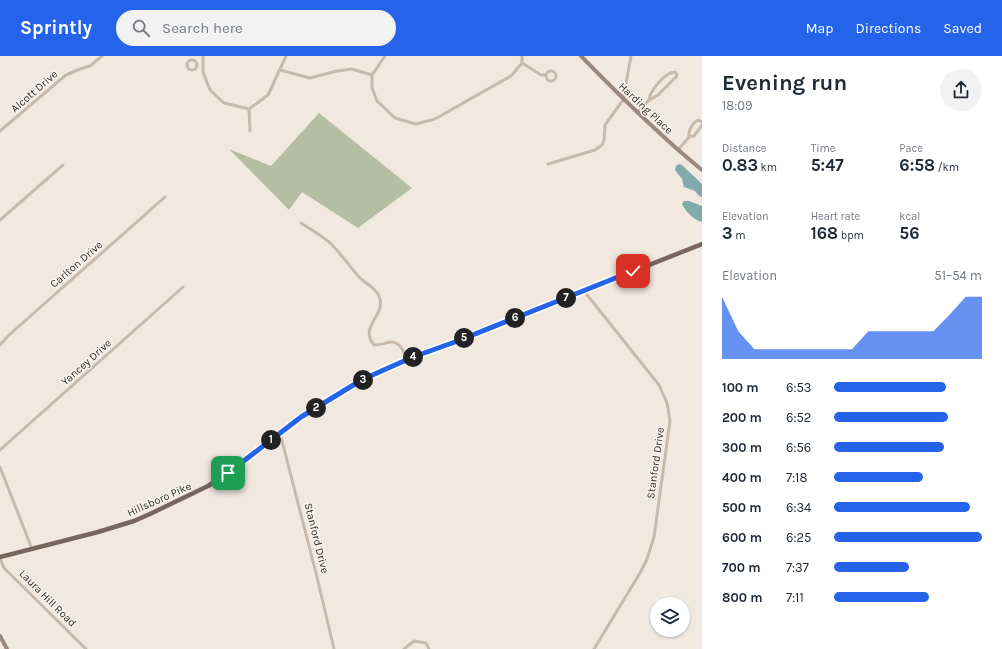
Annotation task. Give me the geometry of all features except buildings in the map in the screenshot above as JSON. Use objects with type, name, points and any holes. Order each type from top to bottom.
[{"type":"main road","name":"Harding Place","points":[[581,56],[623,100],[702,170]]},
{"type":"main road","name":"Hillsboro Pike","points":[[0,558],[134,521],[175,503],[208,486],[228,473],[301,417],[355,384],[407,359],[702,244]]},
{"type":"main road","points":[[0,636],[7,649]]},
{"type":"street","name":"Alcott Drive","points":[[0,131],[56,82],[66,75],[90,66],[102,56]]},
{"type":"street","points":[[203,56],[205,80],[210,90],[224,103],[249,109],[268,95],[286,56]]},
{"type":"street","points":[[385,56],[372,75],[372,88],[377,101],[395,118],[416,124],[435,119],[511,76],[522,63],[522,56]]},
{"type":"street","points":[[548,164],[595,150],[602,145],[604,140],[605,125],[623,100],[631,56]]},
{"type":"street","points":[[522,63],[541,75],[546,75]]},
{"type":"street","points":[[196,65],[203,65]]},
{"type":"street","points":[[280,70],[310,78],[337,70],[352,69],[372,75]]},
{"type":"street","points":[[637,113],[649,100],[658,95],[676,77],[677,74],[675,72],[665,76],[650,93],[649,100]]},
{"type":"street","points":[[249,109],[250,131]]},
{"type":"street","points":[[678,150],[688,137],[688,132],[696,121],[698,120],[702,123],[694,136],[688,137]]},
{"type":"street","points":[[0,220],[63,165]]},
{"type":"street","name":"Carlton Drive","points":[[0,346],[9,335],[165,197]]},
{"type":"street","points":[[301,223],[328,240],[360,278],[378,294],[380,306],[368,334],[374,345],[382,345],[391,342],[396,343],[402,347],[407,359]]},
{"type":"street","name":"Yancey Drive","points":[[0,450],[183,288]]},
{"type":"street","name":"Stanford Drive","points":[[584,291],[659,385],[667,403],[670,421],[654,537],[647,559],[594,649]]},
{"type":"street","name":"Stanford Drive","points":[[280,433],[334,649]]},
{"type":"street","points":[[0,467],[32,549]]},
{"type":"street","name":"Laura Hill Road","points":[[0,558],[4,568],[86,649]]},
{"type":"street","points":[[404,649],[414,641],[426,643],[430,649]]},
{"type":"green space","points":[[319,113],[412,188],[358,228],[302,192],[289,210],[229,149],[271,166]]},
{"type":"water","points":[[679,164],[682,165],[702,184],[702,197],[695,191],[684,187],[682,179],[675,170],[676,166]]},
{"type":"water","points":[[684,201],[689,201],[702,206],[702,222],[693,218],[688,213],[682,204]]},
{"type":"route","points":[[228,473],[301,417],[368,377],[407,359],[437,347],[455,342],[633,271]]}]
